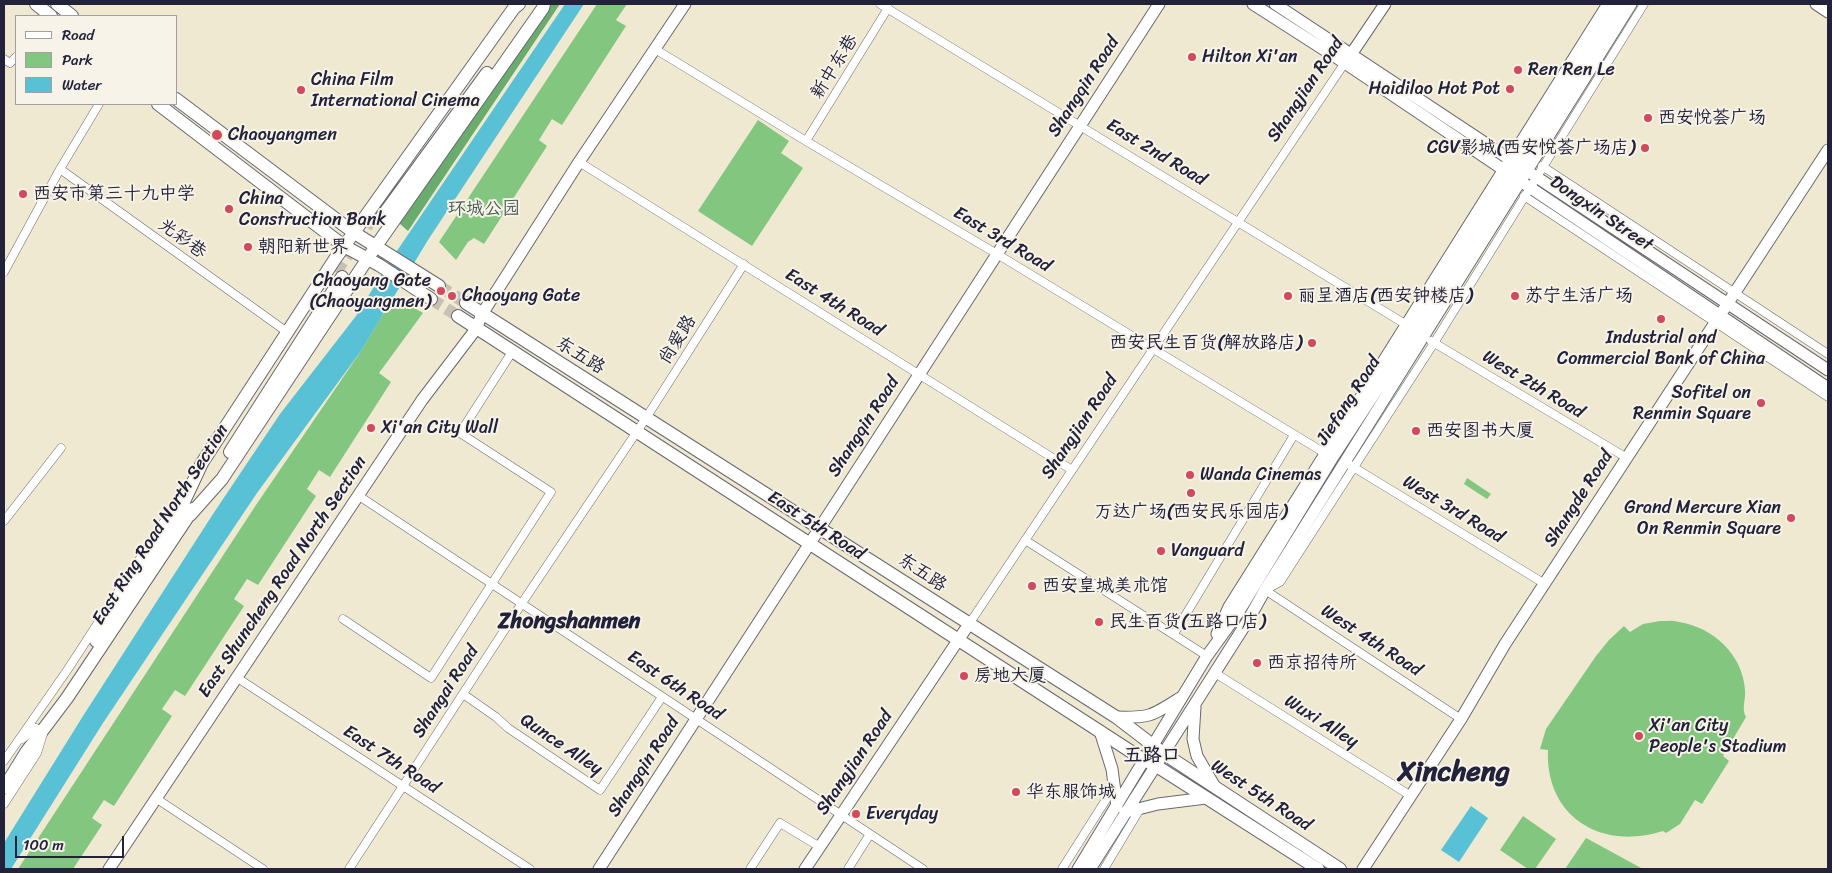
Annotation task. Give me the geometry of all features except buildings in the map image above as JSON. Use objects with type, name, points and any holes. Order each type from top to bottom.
[{"type":"main road","points":[[36,4],[51,15]]},
{"type":"main road","points":[[57,4],[71,15]]},
{"type":"main road","points":[[185,513],[202,463],[287,332],[353,232],[514,8],[519,4]]},
{"type":"main road","points":[[526,4],[378,216],[537,4]]},
{"type":"main road","points":[[185,513],[222,479],[374,262],[376,246],[544,4]]},
{"type":"main road","name":"East Shuncheng Road North Section","points":[[109,869],[422,400],[476,329],[482,314],[685,4]]},
{"type":"main road","name":"Shangqin Road","points":[[599,869],[1159,4]]},
{"type":"main road","name":"Dongxin Street","points":[[1254,4],[1349,58],[1527,167],[1828,370]]},
{"type":"main road","name":"Dongxin Street","points":[[1275,4],[1518,182],[1717,319],[1828,388]]},
{"type":"main road","name":"Shangjian Road","points":[[1349,58],[1385,4]]},
{"type":"main road","points":[[1420,334],[1527,167],[1608,4]]},
{"type":"main road","name":"Jiefang Road","points":[[1090,869],[1121,810],[1158,749],[1182,697],[1207,656],[1238,613],[1269,562],[1329,455],[1420,334],[1518,182],[1620,4]]},
{"type":"main road","name":"Jiefang Road","points":[[1527,167],[1631,4]]},
{"type":"main road","points":[[1816,4],[1828,12]]},
{"type":"main road","points":[[178,101],[353,232],[434,282]]},
{"type":"main road","points":[[159,105],[344,246],[374,262],[431,298]]},
{"type":"main road","name":"Shangde Road","points":[[1363,869],[1461,719],[1505,644],[1828,150]]},
{"type":"main road","name":"East Ring Road North Section","points":[[4,788],[60,695],[185,513],[339,275]]},
{"type":"main road","points":[[466,304],[482,314]]},
{"type":"main road","name":"东五路","points":[[482,314],[1116,717],[1158,749]]},
{"type":"main road","name":"East 5th Road","points":[[458,316],[1150,762]]},
{"type":"main road","name":"Jiefang Road","points":[[1158,749],[1195,703],[1247,622],[1265,590],[1349,464],[1420,334]]},
{"type":"main road","points":[[1207,656],[1229,607],[1329,455]]},
{"type":"main road","points":[[1254,567],[1269,562]]},
{"type":"main road","name":"Shangjian Road","points":[[805,869],[969,624]]},
{"type":"main road","points":[[1116,717],[1140,718],[1149,716],[1182,697]]},
{"type":"main road","points":[[1195,703],[1193,739],[1197,756],[1214,787]]},
{"type":"main road","name":"East Ring Road North Section","points":[[4,774],[41,728]]},
{"type":"main road","points":[[1100,731],[1112,769],[1114,787],[1121,810],[1140,809],[1158,804],[1206,798]]},
{"type":"main road","name":"West 5th Road","points":[[1158,749],[1340,869]]},
{"type":"main road","name":"West 5th Road","points":[[1150,762],[1318,869]]},
{"type":"main road","name":"Jiefang Road","points":[[1078,869],[1121,810]]},
{"type":"street","name":"East 2nd Road","points":[[880,4],[1239,221],[1420,334]]},
{"type":"street","points":[[1644,4],[1527,167],[1735,293],[1828,354]]},
{"type":"street","name":"新中东巷","points":[[806,141],[888,8]]},
{"type":"street","name":"East 3rd Road","points":[[655,49],[1329,455]]},
{"type":"street","points":[[4,59],[10,63],[15,58]]},
{"type":"street","name":"Shangjian Road","points":[[969,624],[1349,58]]},
{"type":"street","points":[[4,272],[60,169],[98,105]]},
{"type":"street","name":"East 4th Road","points":[[580,162],[1072,470]]},
{"type":"street","name":"光彩巷","points":[[60,169],[287,332]]},
{"type":"street","name":"尚爱路","points":[[637,432],[744,264]]},
{"type":"street","points":[[1717,319],[1828,397]]},
{"type":"street","name":"West 2th Road","points":[[1420,334],[1627,458]]},
{"type":"street","points":[[343,619],[431,678],[493,584],[551,492],[460,433],[512,352]]},
{"type":"street","name":"Shangai Road","points":[[349,869],[522,603],[637,432]]},
{"type":"street","points":[[1174,634],[1294,435]]},
{"type":"street","points":[[4,521],[61,448]]},
{"type":"street","points":[[4,761],[68,669],[202,463]]},
{"type":"street","name":"West 3rd Road","points":[[1349,464],[1545,584]]},
{"type":"street","name":"East 6th Road","points":[[359,496],[924,869]]},
{"type":"street","points":[[1025,540],[1207,656]]},
{"type":"street","name":"West 4th Road","points":[[1265,590],[1461,719]]},
{"type":"street","name":"Wuxi Alley","points":[[1215,673],[1411,796]]},
{"type":"street","name":"East 7th Road","points":[[236,677],[530,869]]},
{"type":"street","name":"Qunce Alley","points":[[463,694],[496,717],[508,728],[600,790],[662,696]]},
{"type":"street","points":[[14,746],[41,728]]},
{"type":"street","points":[[4,804],[37,753],[41,728]]},
{"type":"street","points":[[1062,869],[1114,787]]},
{"type":"street","points":[[156,799],[263,869]]},
{"type":"street","points":[[1104,869],[1140,809]]},
{"type":"street","points":[[750,869],[780,822],[820,847]]},
{"type":"street","points":[[848,869],[870,834]]},
{"type":"green space","points":[[551,4],[560,4],[408,231],[399,223],[499,75]]},
{"type":"green space","name":"环城公园","points":[[597,4],[627,4],[616,20],[626,26],[562,125],[552,119],[539,140],[547,146],[484,244],[474,238],[468,242],[456,260],[439,242]]},
{"type":"green space","points":[[758,120],[789,141],[781,153],[803,168],[752,246],[698,211]]},
{"type":"green space","points":[[394,296],[423,313],[379,373],[391,382],[330,477],[319,470],[307,489],[316,496],[258,585],[247,579],[234,599],[244,606],[185,696],[175,690],[162,709],[172,716],[114,806],[104,800],[92,818],[102,825],[73,869],[18,869],[256,505],[361,351]]},
{"type":"green space","points":[[1467,478],[1491,494],[1487,499],[1464,484]]},
{"type":"green space","name":"Xi'an City People's Stadium","points":[[1674,621],[1692,625],[1714,636],[1724,645],[1739,665],[1743,677],[1745,693],[1744,711],[1746,717],[1723,756],[1729,761],[1702,804],[1695,800],[1680,824],[1666,833],[1663,831],[1640,836],[1619,836],[1599,832],[1582,823],[1567,810],[1556,794],[1550,774],[1548,750],[1540,749],[1546,729],[1609,640],[1624,626],[1630,632],[1643,624]]},
{"type":"green space","points":[[1523,816],[1556,839],[1535,869],[1528,869],[1500,850]]},
{"type":"green space","points":[[1586,838],[1643,869],[1565,869]]},
{"type":"water","points":[[565,4],[584,4],[428,240],[361,351],[257,493],[103,723],[11,869],[4,869],[4,843],[213,514],[280,414],[356,316],[388,264]]},
{"type":"water","points":[[1471,806],[1488,818],[1459,862],[1441,850]]},
{"type":"tunnel","points":[[336,272],[375,214]]},
{"type":"tunnel","points":[[439,286],[466,303]]},
{"type":"tunnel","points":[[431,299],[458,316]]},
{"type":"place","name":"Hilton Xi'an","points":[[1192,57]]},
{"type":"place","name":"Ren Ren Le","points":[[1518,70]]},
{"type":"place","name":"Haidilao Hot Pot","points":[[1510,89]]},
{"type":"place","name":"China Film International Cinema","points":[[301,90]]},
{"type":"place","name":"西安悦荟广场","points":[[1648,118]]},
{"type":"place","name":"Chaoyangmen","points":[[217,135]]},
{"type":"place","name":"CGV影城(西安悦荟广场店)","points":[[1645,148]]},
{"type":"place","name":"西安市第三十九中学","points":[[23,194]]},
{"type":"place","name":"China Construction Bank","points":[[229,209]]},
{"type":"place","name":"朝阳新世界","points":[[248,247]]},
{"type":"place","name":"Chaoyang Gate (Chaoyangmen)","points":[[441,291]]},
{"type":"place","name":"Chaoyang Gate","points":[[452,296]]},
{"type":"place","name":"丽呈酒店(西安钟楼店)","points":[[1288,296]]},
{"type":"place","name":"苏宁生活广场","points":[[1515,296]]},
{"type":"place","name":"Industrial and Commercial Bank of China","points":[[1661,319]]},
{"type":"place","name":"西安民生百货(解放路店)","points":[[1312,343]]},
{"type":"place","name":"Sofitel on Renmin Square","points":[[1761,403]]},
{"type":"place","name":"Xi'an City Wall","points":[[371,428]]},
{"type":"place","name":"西安图书大厦","points":[[1416,431]]},
{"type":"place","name":"Wanda Cinemas","points":[[1190,475]]},
{"type":"place","name":"万达广场(西安民乐园店)","points":[[1191,493]]},
{"type":"place","name":"Grand Mercure Xian On Renmin Square","points":[[1791,518]]},
{"type":"place","name":"Vanguard","points":[[1161,551]]},
{"type":"place","name":"西安皇城美术馆","points":[[1032,586]]},
{"type":"place","name":"民生百货(五路口店)","points":[[1099,622]]},
{"type":"place","name":"西京招待所","points":[[1257,663]]},
{"type":"place","name":"房地大厦","points":[[964,676]]},
{"type":"place","name":"Xi'an City People's Stadium","points":[[1639,736]]},
{"type":"place","name":"华东服饰城","points":[[1016,792]]},
{"type":"place","name":"Everyday","points":[[856,814]]},
{"type":"district","name":"Zhongshanmen","points":[[569,622]]},
{"type":"district","name":"五路口","points":[[1152,756]]},
{"type":"district","name":"Xincheng","points":[[1454,773]]}]
